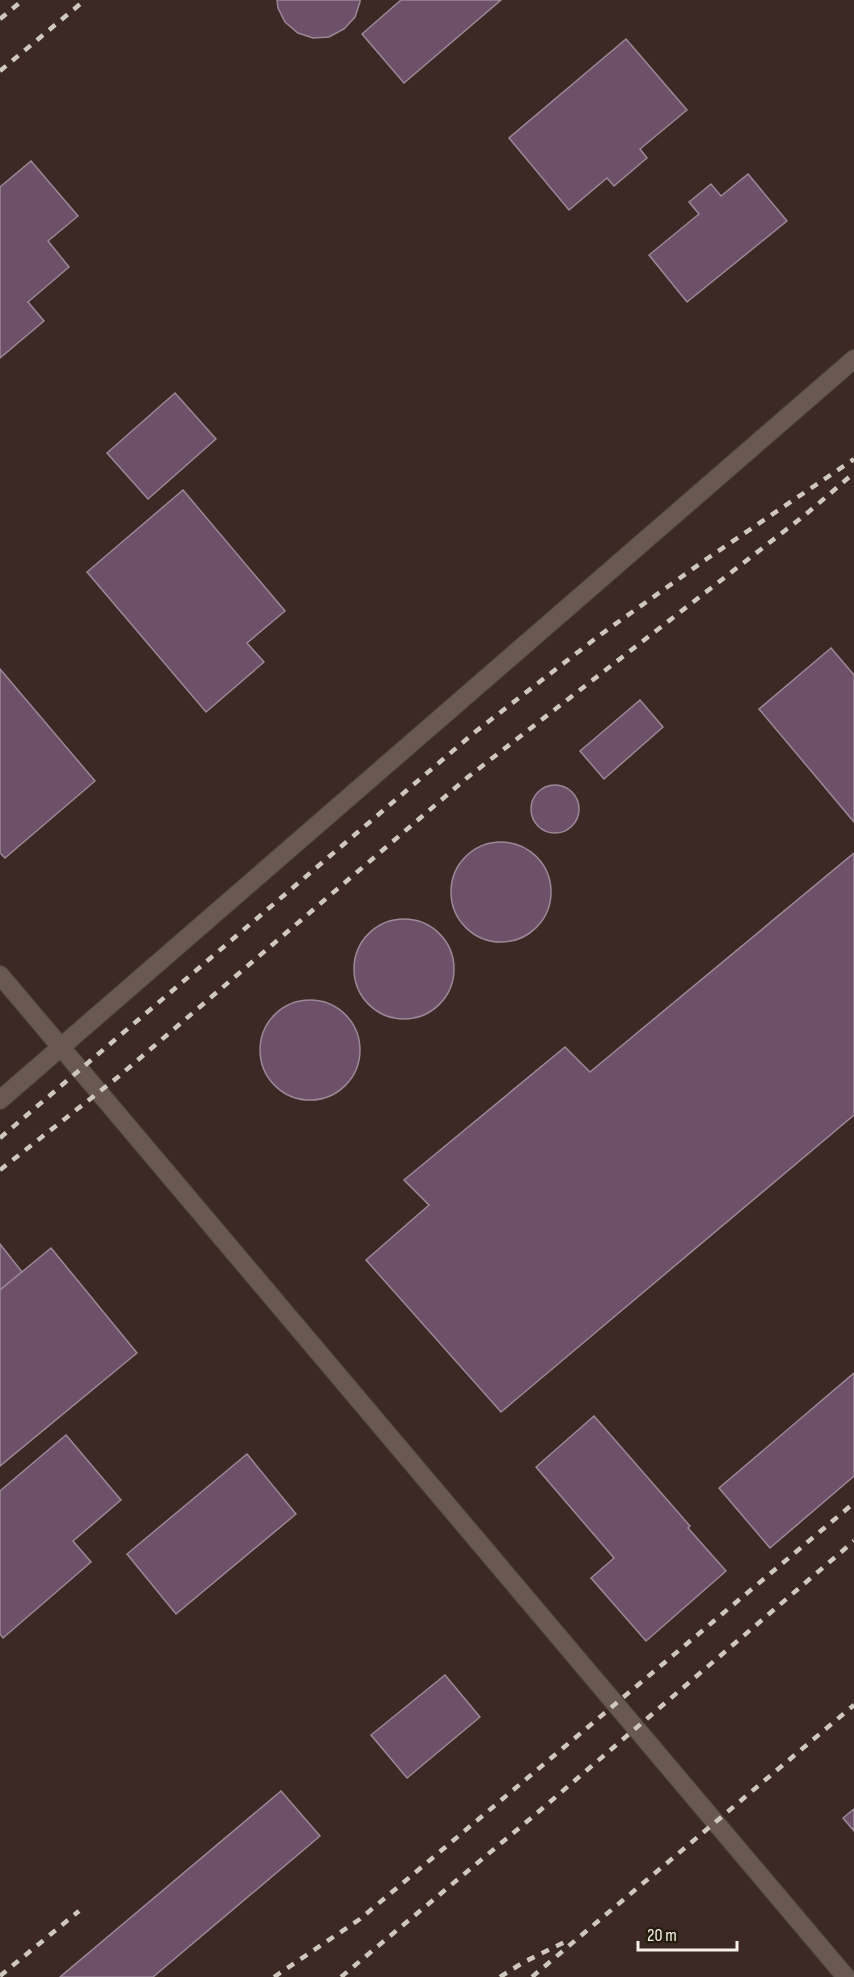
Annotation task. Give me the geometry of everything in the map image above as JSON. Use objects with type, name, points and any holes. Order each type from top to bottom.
[{"type":"street","points":[[0,1100],[854,359]]},
{"type":"street","points":[[0,975],[846,1977]]},
{"type":"shaded area","points":[[0,0],[854,0],[854,1977],[0,1977]]},
{"type":"building","points":[[277,0],[360,0],[360,2],[355,17],[344,29],[329,37],[313,38],[298,33],[285,22]]},
{"type":"building","points":[[401,0],[501,0],[404,83],[362,34]]},
{"type":"building","points":[[626,39],[687,110],[640,149],[647,158],[614,186],[607,178],[569,210],[509,138]]},
{"type":"building","points":[[31,161],[78,216],[48,241],[69,267],[28,302],[44,321],[0,358],[0,187]]},
{"type":"building","points":[[748,174],[787,221],[687,302],[649,255],[699,214],[689,202],[711,184],[721,196]]},
{"type":"building","points":[[175,393],[216,439],[148,499],[107,453]]},
{"type":"building","points":[[183,490],[285,611],[247,643],[264,662],[206,712],[87,572]]},
{"type":"building","points":[[831,648],[854,675],[854,822],[759,709]]},
{"type":"building","points":[[0,669],[95,781],[5,858],[0,853]]},
{"type":"building","points":[[640,700],[663,727],[604,779],[580,751]]},
{"type":"building","points":[[555,785],[572,792],[579,809],[572,826],[555,833],[538,826],[531,809],[538,792]]},
{"type":"building","points":[[501,842],[529,850],[543,864],[551,892],[543,920],[529,934],[501,942],[473,934],[459,920],[451,892],[459,864],[473,850]]},
{"type":"building","points":[[854,853],[854,1115],[501,1412],[366,1260],[429,1205],[404,1180],[565,1047],[590,1072]]},
{"type":"building","points":[[404,919],[432,927],[446,941],[454,969],[446,997],[432,1011],[404,1019],[376,1011],[362,997],[354,969],[362,941],[376,927]]},
{"type":"building","points":[[310,1000],[338,1008],[352,1022],[360,1050],[352,1078],[338,1092],[310,1100],[282,1092],[268,1078],[260,1050],[268,1022],[282,1008]]},
{"type":"building","points":[[0,1244],[22,1272],[0,1290]]},
{"type":"building","points":[[51,1248],[137,1353],[0,1466],[0,1290]]},
{"type":"building","points":[[854,1373],[854,1476],[770,1548],[719,1488]]},
{"type":"building","points":[[594,1416],[726,1571],[646,1641],[591,1578],[614,1558],[536,1467]]},
{"type":"building","points":[[66,1435],[121,1500],[73,1541],[91,1562],[3,1638],[0,1634],[0,1491]]},
{"type":"building","points":[[247,1454],[296,1514],[176,1614],[127,1554]]},
{"type":"building","points":[[445,1675],[480,1717],[407,1778],[371,1735]]},
{"type":"building","points":[[281,1791],[320,1836],[153,1977],[60,1977]]},
{"type":"building","points":[[854,1809],[854,1831],[843,1818]]},
{"type":"railway","points":[[0,19],[23,0]]},
{"type":"railway","points":[[0,71],[85,0]]},
{"type":"railway","points":[[0,1138],[475,732],[600,635],[854,459]]},
{"type":"railway","points":[[0,1170],[118,1077],[468,777],[805,515],[854,473]]},
{"type":"railway","points":[[274,1977],[360,1919],[854,1503]]},
{"type":"railway","points":[[341,1977],[530,1819],[854,1541]]},
{"type":"railway","points":[[532,1977],[854,1705]]},
{"type":"railway","points":[[0,1976],[79,1911]]},
{"type":"railway","points":[[500,1977],[524,1962],[569,1940]]}]
